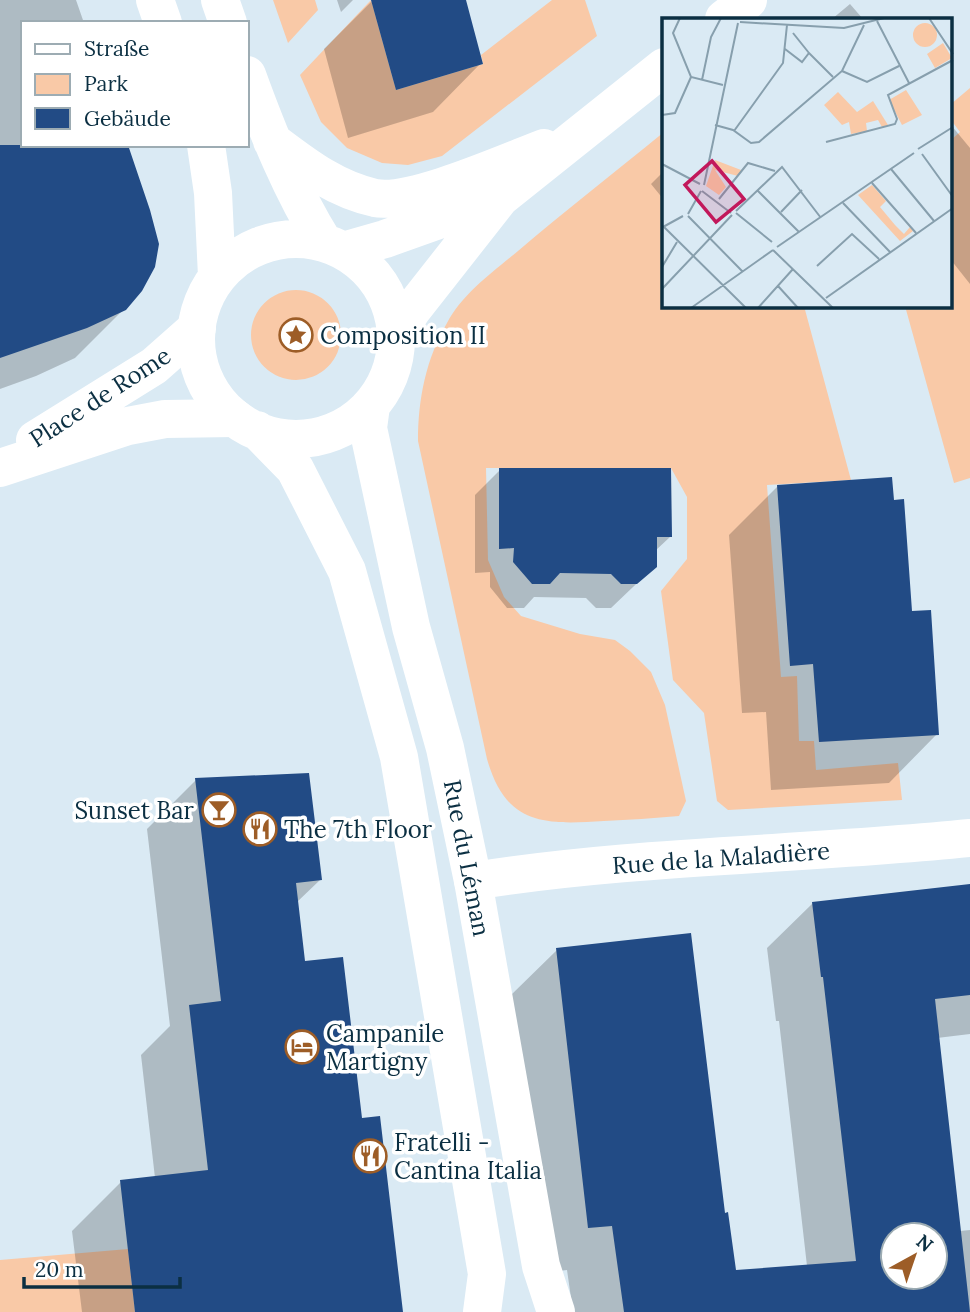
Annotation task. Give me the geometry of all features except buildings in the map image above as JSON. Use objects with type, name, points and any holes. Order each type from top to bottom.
[{"type":"main road","points":[[155,0],[162,21]]},
{"type":"main road","points":[[220,0],[227,21]]},
{"type":"main road","points":[[725,18],[748,0]]},
{"type":"main road","points":[[397,334],[412,310],[500,198],[662,69]]},
{"type":"main road","points":[[248,78],[272,141],[302,207],[334,247],[362,263],[380,285],[392,308],[397,334],[391,372],[379,396],[371,406],[344,427],[324,435],[290,439],[246,424],[217,400],[201,371],[197,355],[197,328],[201,306],[218,276],[236,258],[260,245],[285,239],[334,247],[385,239],[500,198]]},
{"type":"main road","points":[[272,141],[324,179],[376,198],[404,197],[474,175],[582,133]]},
{"type":"main road","points":[[206,147],[213,193],[218,276]]},
{"type":"main road","name":"Place de Rome","points":[[0,462],[154,366],[197,328]]},
{"type":"main road","name":"Rue du Léman","points":[[371,406],[368,428],[411,627],[445,748],[472,881],[541,1266],[556,1312]]},
{"type":"main road","name":"Place de Rome","points":[[0,468],[128,426],[165,419],[246,424]]},
{"type":"main road","name":"Rue du Léman","points":[[246,424],[295,469],[347,571],[399,757],[487,1273],[482,1312]]},
{"type":"main road","name":"Rue de la Maladière","points":[[472,881],[560,869],[970,838]]},
{"type":"green space","points":[[273,0],[315,0],[318,10],[288,43]]},
{"type":"green space","points":[[371,0],[396,90],[483,64],[481,55],[552,0],[585,0],[597,36],[442,156],[408,165],[382,163],[347,148],[321,122],[300,75]]},
{"type":"green space","points":[[970,88],[970,478],[954,483],[906,308],[953,308],[953,138],[960,132],[953,123],[953,102]]},
{"type":"green space","points":[[662,134],[662,308],[805,308],[851,480],[767,485],[781,677],[797,676],[799,741],[814,741],[816,770],[898,763],[902,800],[728,810],[717,801],[704,713],[673,680],[661,591],[687,559],[687,497],[671,468],[486,468],[488,560],[504,597],[521,616],[580,634],[615,640],[651,672],[665,705],[686,801],[679,816],[582,822],[545,821],[516,809],[495,781],[487,759],[418,441],[420,410],[434,351],[447,323],[461,302],[554,221]]},
{"type":"green space","points":[[296,290],[313,293],[328,303],[338,318],[341,335],[338,352],[328,367],[313,377],[296,380],[279,377],[264,367],[254,352],[251,335],[254,318],[264,303],[279,293]]},
{"type":"green space","points":[[128,1249],[135,1312],[0,1312],[0,1260]]},
{"type":"place","name":"Composition II","points":[[296,335]]},
{"type":"place","name":"Sunset Bar","points":[[219,810]]},
{"type":"place","name":"The 7th Floor","points":[[260,829]]},
{"type":"place","name":"Campanile Martigny","points":[[302,1047]]},
{"type":"place","name":"Fratelli - Cantina Italia","points":[[370,1156]]}]
